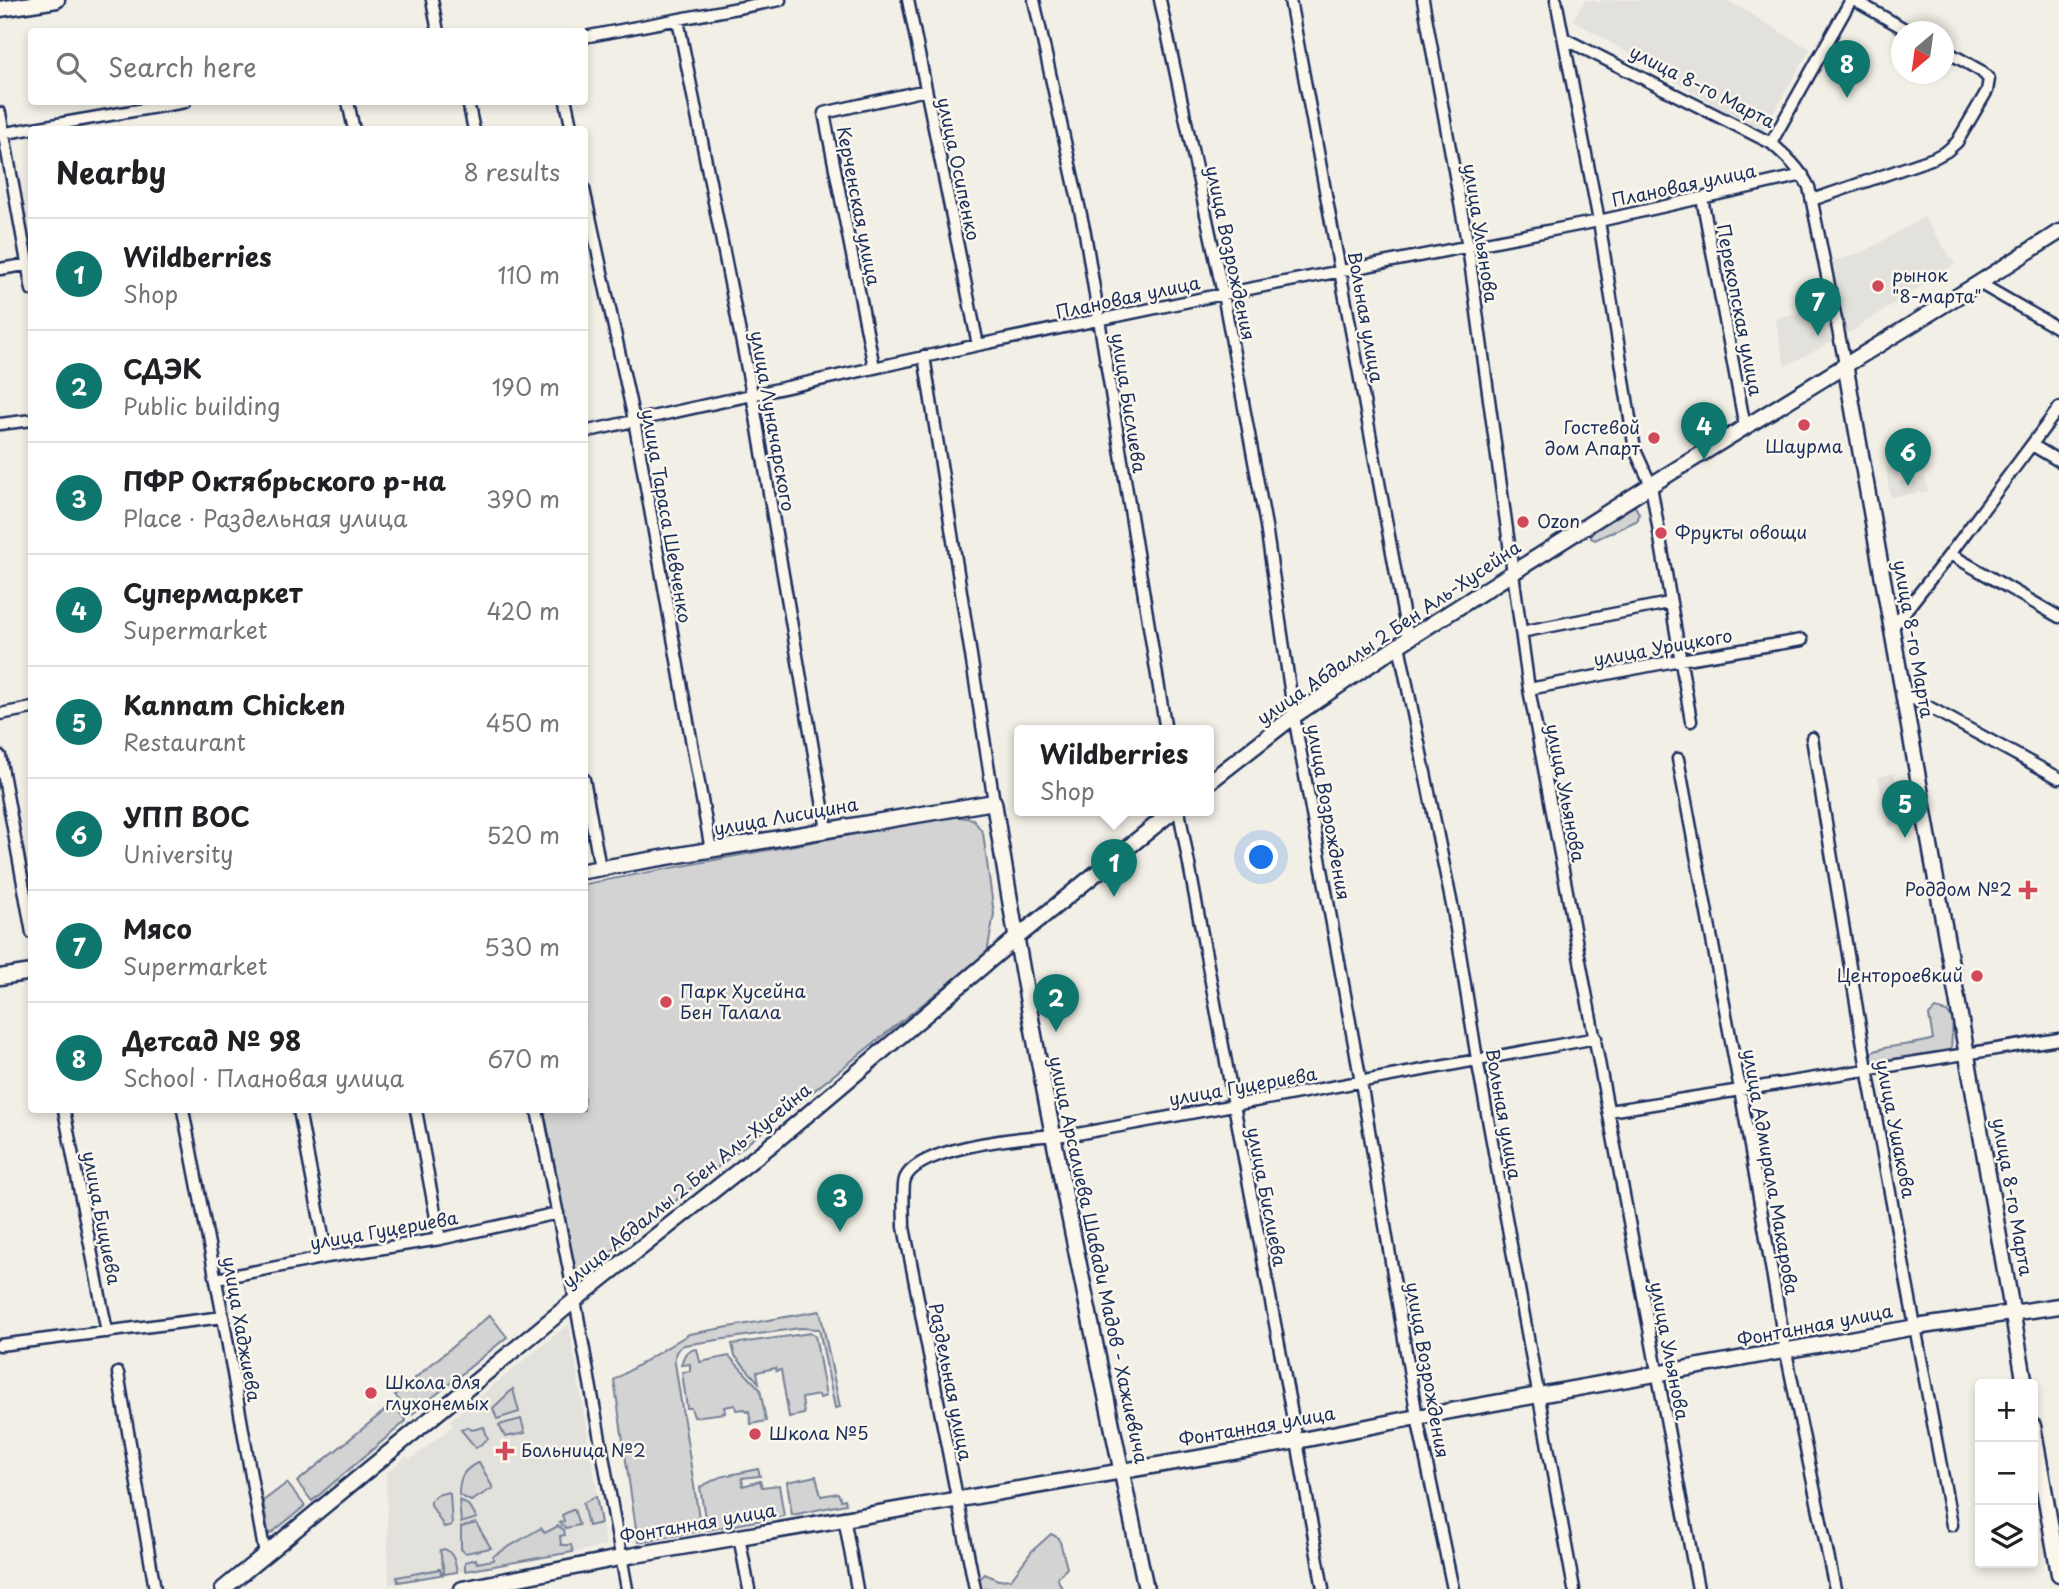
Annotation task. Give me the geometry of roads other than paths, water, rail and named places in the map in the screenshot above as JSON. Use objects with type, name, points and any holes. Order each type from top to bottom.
[{"type":"street","points":[[0,9],[57,0]]},
{"type":"street","points":[[432,0],[437,28]]},
{"type":"street","points":[[588,36],[779,0]]},
{"type":"street","name":"улица Осипенко","points":[[908,0],[978,345]]},
{"type":"street","name":"улица Бислиева","points":[[1034,0],[1085,233],[1165,725]]},
{"type":"street","name":"улица Возрождения","points":[[1160,0],[1223,294],[1266,526],[1294,716],[1361,1082],[1418,1417],[1453,1589]]},
{"type":"street","name":"Вольная улица","points":[[1290,0],[1453,910],[1477,1059],[1574,1589]]},
{"type":"street","name":"улица Ульянова","points":[[1423,0],[1468,247],[1529,689],[1698,1589]]},
{"type":"street","points":[[1556,0],[1599,221],[1635,450],[1651,485],[1691,721]]},
{"type":"street","points":[[1852,0],[1891,22]]},
{"type":"street","name":"Плановая улица","points":[[1771,143],[1852,0]]},
{"type":"street","name":"улица Луначарского","points":[[678,20],[752,394],[827,830]]},
{"type":"street","name":"улица 8-го Марта","points":[[1565,39],[1771,143],[1803,175],[1809,187],[1845,364],[2024,1379]]},
{"type":"street","points":[[1812,200],[1934,158],[1957,142],[1987,91],[1989,79],[1954,56]]},
{"type":"street","name":"Керченская улица","points":[[874,368],[824,113],[926,90]]},
{"type":"street","points":[[48,126],[168,105]]},
{"type":"street","points":[[349,105],[353,126]]},
{"type":"street","points":[[469,105],[473,126]]},
{"type":"street","points":[[567,105],[571,126]]},
{"type":"street","points":[[0,113],[28,260]]},
{"type":"street","points":[[2,134],[28,129]]},
{"type":"street","name":"Плановая улица","points":[[588,431],[923,356],[1599,221],[1803,175]]},
{"type":"street","name":"Перекопская улица","points":[[1702,198],[1745,426]]},
{"type":"street","name":"улица Тараса Шевченко","points":[[588,207],[634,420],[711,850]]},
{"type":"street","name":"улица Абдаллы 2 Бен Аль-Хусейна","points":[[1214,779],[1294,716],[1403,642],[2059,232]]},
{"type":"street","points":[[0,269],[28,265]]},
{"type":"street","points":[[1979,283],[2059,329]]},
{"type":"street","name":"улица Арсалиева Шавади Мадов - Хажиевича","points":[[923,356],[1015,939],[1052,1135],[1146,1589]]},
{"type":"street","points":[[1892,628],[2059,408]]},
{"type":"street","points":[[0,424],[28,420]]},
{"type":"street","points":[[2032,446],[2059,461]]},
{"type":"street","points":[[1950,554],[2059,617]]},
{"type":"street","points":[[1521,632],[1670,603]]},
{"type":"street","name":"улица Урицкого","points":[[1529,689],[1802,640]]},
{"type":"street","points":[[1903,693],[2059,778]]},
{"type":"street","points":[[0,714],[28,709]]},
{"type":"street","name":"улица Ушакова","points":[[1812,738],[1867,1069],[1952,1525]]},
{"type":"street","points":[[0,756],[28,911]]},
{"type":"street","name":"улица Адмирала Макарова","points":[[1678,759],[1786,1352],[1835,1589]]},
{"type":"street","points":[[588,801],[600,868]]},
{"type":"street","name":"улица Лисицина","points":[[588,870],[994,803]]},
{"type":"street","name":"улица Абдаллы 2 Бен Аль-Хусейна","points":[[223,1589],[575,1300],[776,1141],[1015,939],[1167,816]]},
{"type":"street","name":"улица Бислиева","points":[[1180,816],[1323,1589]]},
{"type":"street","points":[[0,977],[28,973]]},
{"type":"street","name":"улица Гуцериева","points":[[904,1179],[914,1167],[926,1160],[956,1149],[1002,1140],[1072,1135],[1596,1038]]},
{"type":"street","points":[[1609,1111],[2059,1039]]},
{"type":"street","name":"улица Бициева","points":[[65,1113],[107,1332]]},
{"type":"street","name":"улица Хаджиева","points":[[184,1113],[265,1555]]},
{"type":"street","points":[[300,1113],[327,1257]]},
{"type":"street","points":[[417,1113],[440,1239]]},
{"type":"street","points":[[538,1113],[575,1300],[627,1589]]},
{"type":"street","name":"Раздельная улица","points":[[904,1179],[904,1227],[975,1589]]},
{"type":"street","name":"улица Гуцериева","points":[[216,1279],[327,1257],[440,1239],[558,1213]]},
{"type":"street","name":"Фонтанная улица","points":[[462,1589],[508,1585],[621,1558],[739,1536],[1297,1441],[1916,1327],[2059,1306]]},
{"type":"street","points":[[0,1346],[223,1317]]},
{"type":"street","points":[[118,1373],[155,1589]]},
{"type":"street","points":[[2036,1442],[2059,1574]]},
{"type":"street","points":[[844,1517],[857,1589]]},
{"type":"street","points":[[739,1536],[748,1589]]},
{"type":"place","name":"Детсад № 98","points":[[1847,98]]},
{"type":"place","name":"рынок \"8-марта\"","points":[[1878,286]]},
{"type":"place","name":"Мясо","points":[[1818,336]]},
{"type":"place","name":"Шаурма","points":[[1804,425]]},
{"type":"place","name":"Гостевой дом Апарт","points":[[1654,438]]},
{"type":"place","name":"Супермаркет","points":[[1704,460]]},
{"type":"place","name":"УПП ВОС","points":[[1908,486]]},
{"type":"place","name":"Ozon","points":[[1523,522]]},
{"type":"place","name":"Фрукты овощи","points":[[1661,533]]},
{"type":"place","name":"Kannam Chicken","points":[[1905,838]]},
{"type":"place","name":"Роддом №2","points":[[2028,890]]},
{"type":"place","name":"Wildberries","points":[[1114,897]]},
{"type":"place","name":"Центороевкий","points":[[1977,976]]},
{"type":"place","name":"Парк Хусейна Бен Талала","points":[[666,1002]]},
{"type":"place","name":"СДЭК","points":[[1056,1032]]},
{"type":"place","name":"ПФР Октябрьского р-на","points":[[840,1232]]},
{"type":"place","name":"Школа для глухонемых","points":[[371,1393]]},
{"type":"place","name":"Школа №5","points":[[755,1434]]},
{"type":"place","name":"Больница №2","points":[[505,1451]]}]
